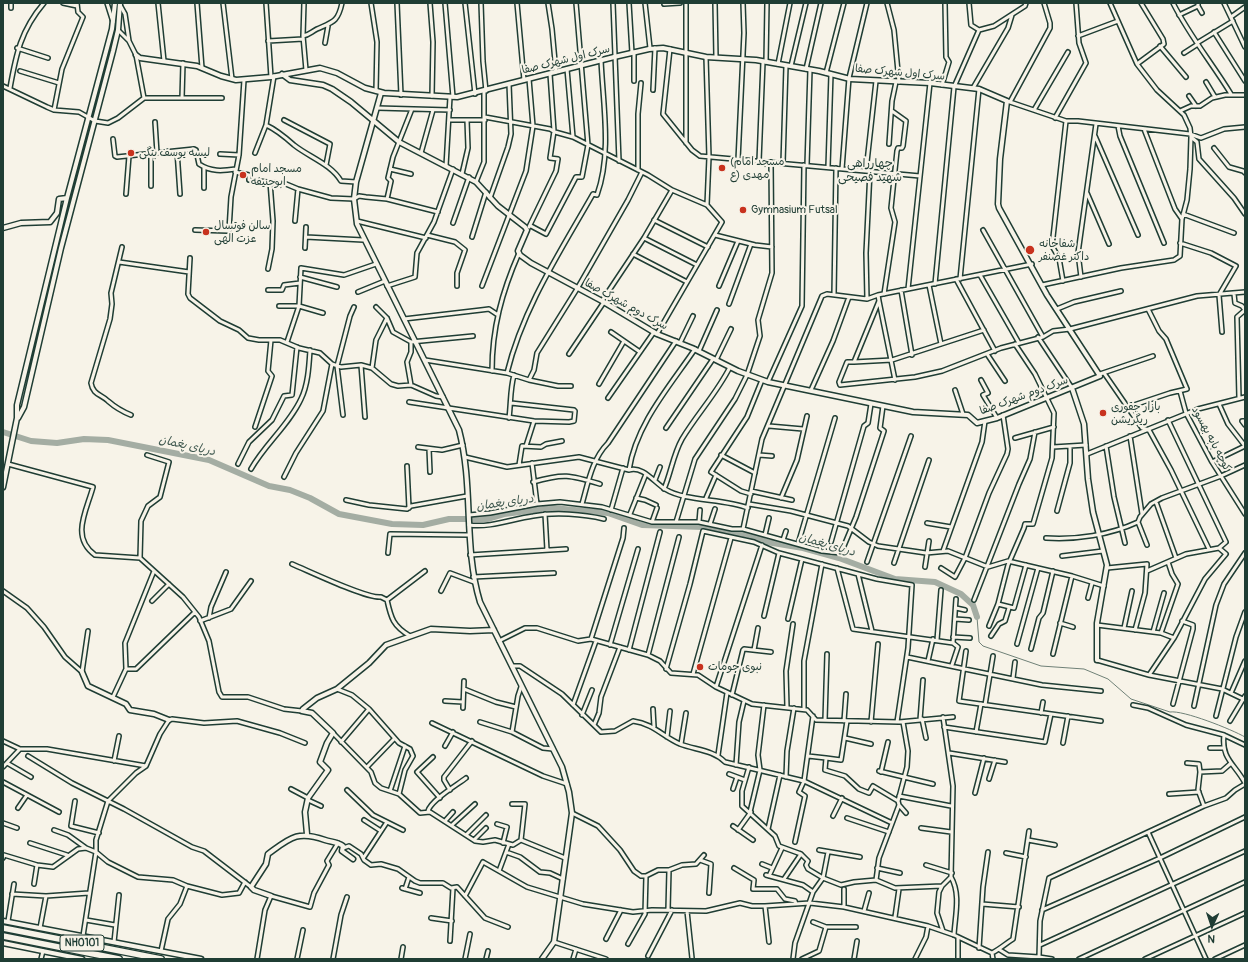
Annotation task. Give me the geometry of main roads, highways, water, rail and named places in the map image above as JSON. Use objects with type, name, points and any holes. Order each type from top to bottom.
[{"type":"highway","name":"NH0101","points":[[3,928],[161,959]]},
{"type":"highway","name":"NH0101","points":[[3,936],[119,959]]},
{"type":"waterway","name":"دریای پغمان","points":[[3,432],[31,441],[57,443],[84,439],[108,440],[209,460],[269,486],[290,490],[310,498],[339,514],[392,524],[423,525],[449,519],[487,519],[504,514],[552,508],[608,513],[642,525],[703,527],[749,535],[767,542],[803,548],[839,558],[895,579],[935,582],[961,594],[973,605],[977,617]]},
{"type":"waterway","points":[[977,617],[979,642],[983,646],[1041,666],[1084,669],[1108,679],[1131,699],[1170,712],[1196,717],[1229,729],[1245,737]]},
{"type":"place","name":"لیسه یوسف بنگی","points":[[131,153]]},
{"type":"place","name":"(مسجد امام مهدی (ع","points":[[722,168]]},
{"type":"place","name":"مسجد امام ابوحنیفه","points":[[243,175]]},
{"type":"place","name":"Gymnasium Futsal","points":[[743,210]]},
{"type":"place","name":"سالن فوتسال عزت الهی","points":[[206,232]]},
{"type":"place","name":"شفاخانه داکتر غضنفر","points":[[1030,250]]},
{"type":"place","name":"بازار چقوری ریگریشن","points":[[1103,413]]},
{"type":"place","name":"نبوی جومات","points":[[700,667]]},
{"type":"district","name":"چهارراهی شهید فصیحی","points":[[870,171]]}]
